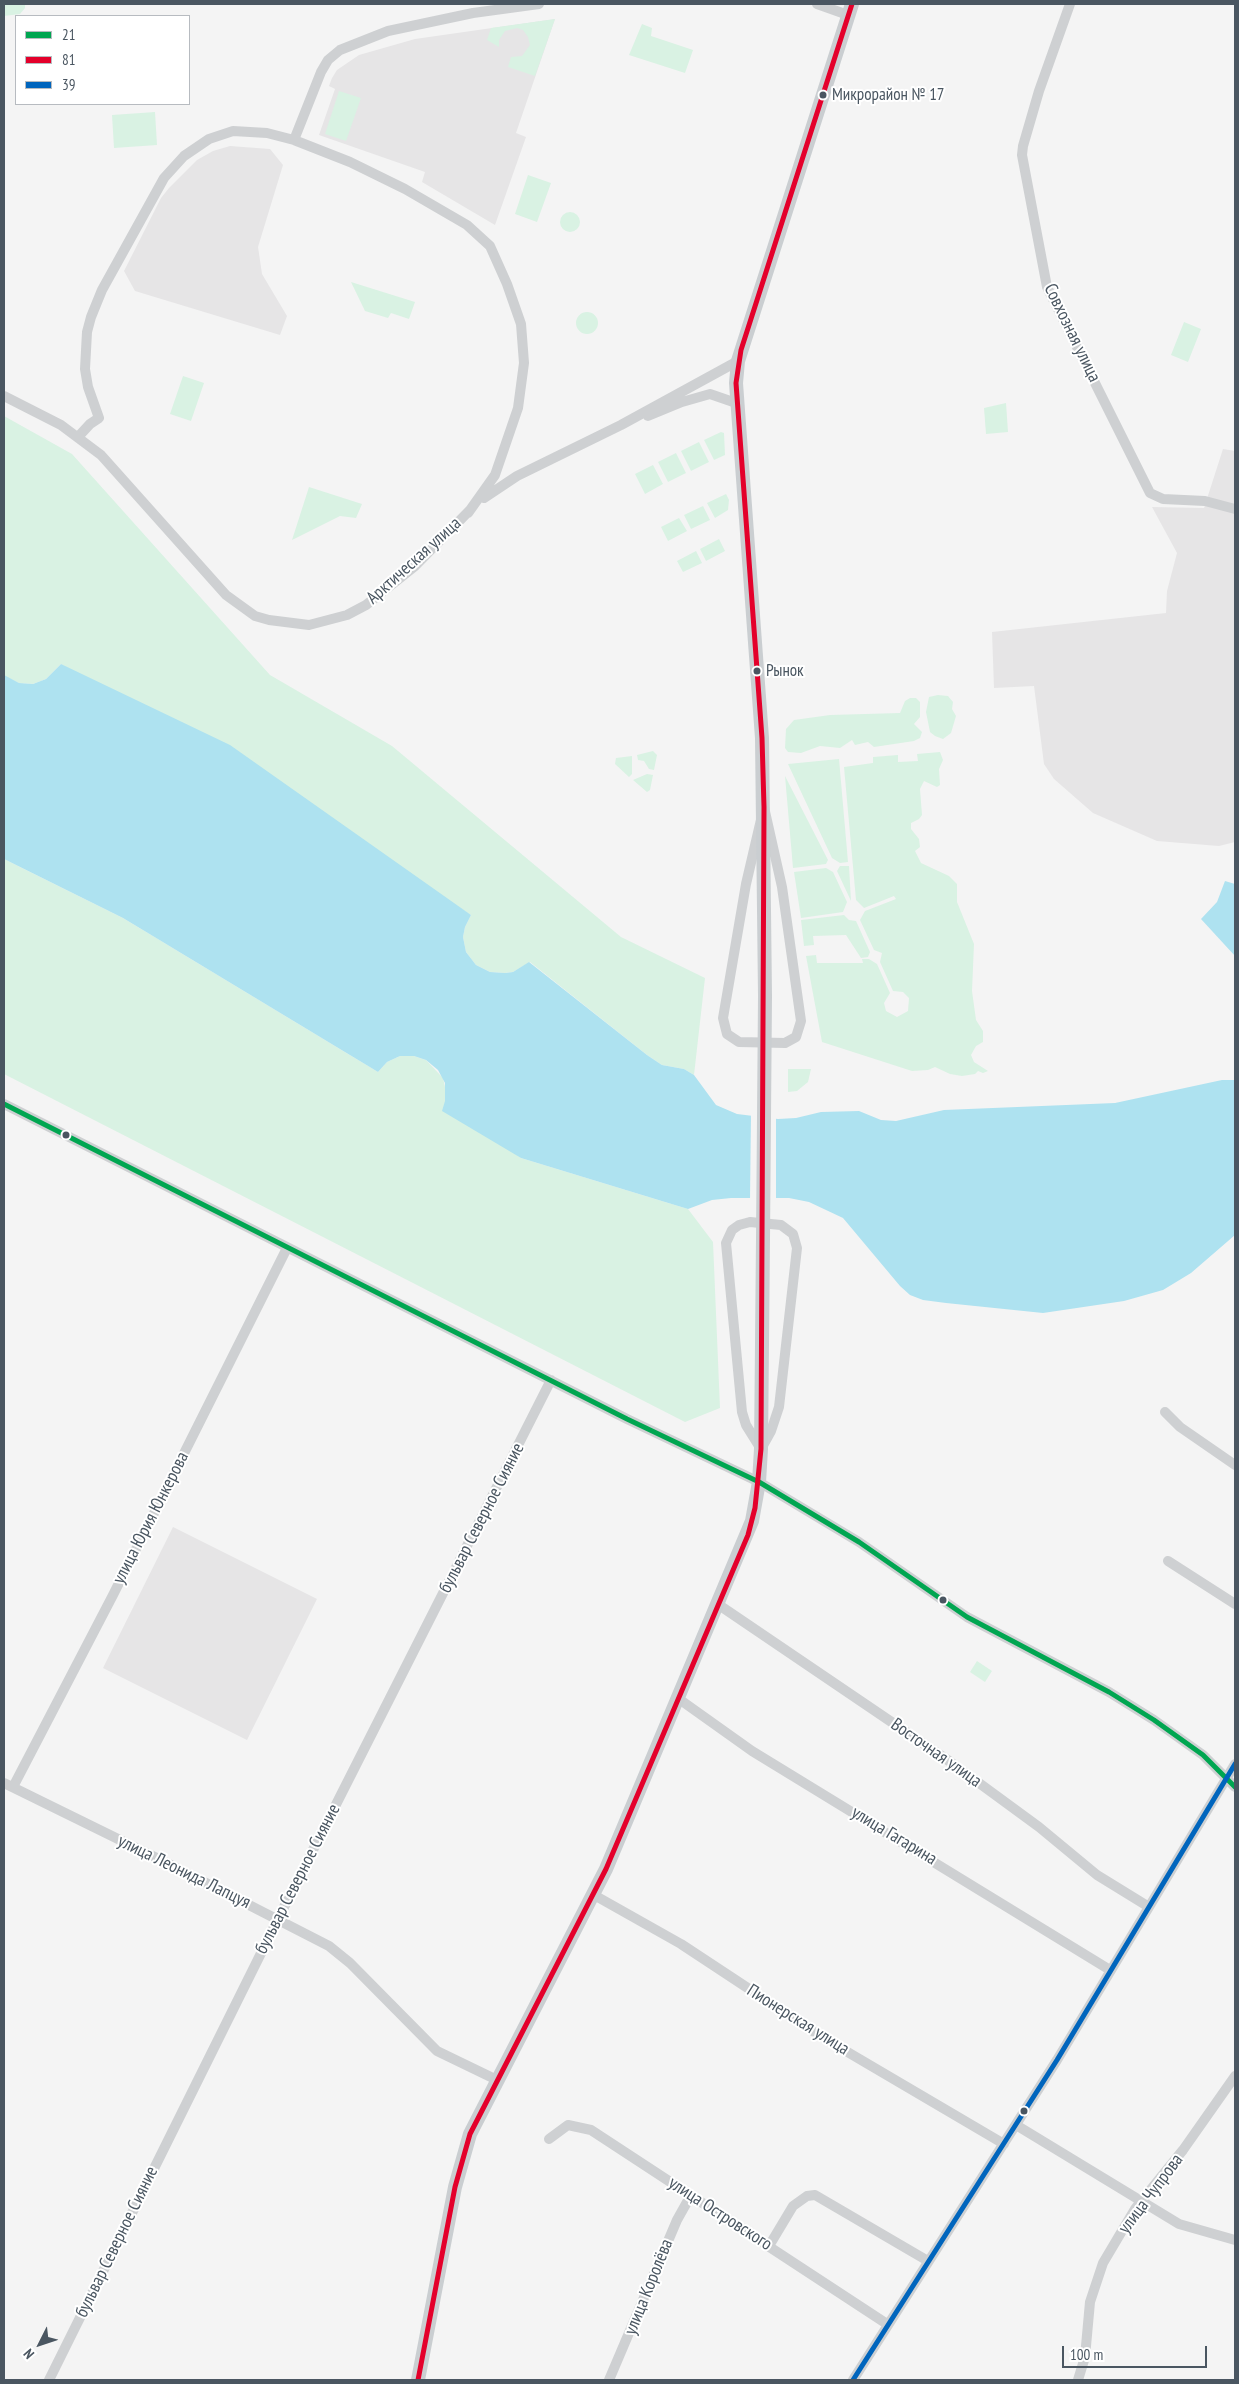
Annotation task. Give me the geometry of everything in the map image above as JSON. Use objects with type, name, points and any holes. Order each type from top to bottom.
[{"type":"main road","points":[[418,2380],[459,2167],[470,2134],[594,1895],[719,1605],[750,1528],[759,1482],[763,1239],[764,807],[762,738],[736,383],[738,361],[850,10]]},
{"type":"street","points":[[294,140],[321,72],[328,60],[340,50],[388,31],[474,13],[539,4]]},
{"type":"street","points":[[816,4],[850,10]]},
{"type":"street","name":"Совхозная улица","points":[[1070,4],[1025,134],[1022,155],[1047,287],[1150,493],[1163,500],[1205,501],[1235,509]]},
{"type":"street","points":[[78,437],[90,424],[100,418],[88,387],[85,369],[87,332],[91,317],[102,290],[164,178],[192,149],[219,135],[232,131],[256,131],[294,140],[350,162],[434,205],[467,225],[490,246],[507,284],[520,324],[524,363],[518,408],[496,476],[468,513]]},
{"type":"street","name":"Арктическая улица","points":[[4,396],[61,425],[115,469],[226,595],[255,616],[297,626],[321,623],[347,615],[366,605],[415,566],[492,491],[510,480],[621,425],[738,361]]},
{"type":"street","name":"Арктическая улица","points":[[621,425],[704,395],[721,397],[739,404]]},
{"type":"street","points":[[764,807],[782,887],[801,1021],[796,1038],[785,1043],[739,1042],[727,1034],[723,1018],[746,884],[764,807]]},
{"type":"street","points":[[4,1104],[287,1248],[759,1482],[859,1542],[968,1617],[1109,1692],[1147,1716],[1196,1750],[1235,1787]]},
{"type":"street","points":[[750,1222],[781,1225],[793,1234],[797,1248],[779,1407],[771,1431],[761,1449],[746,1425],[742,1412],[726,1243],[732,1230],[739,1225],[750,1222]]},
{"type":"street","name":"улица Юрия Юнкерова","points":[[8,1785],[113,1595],[287,1248]]},
{"type":"street","name":"бульвар Северное Сияние","points":[[49,2380],[278,1918],[551,1380]]},
{"type":"street","points":[[1165,1412],[1180,1427],[1235,1466]]},
{"type":"street","points":[[1168,1561],[1235,1604]]},
{"type":"street","name":"Восточная улица","points":[[719,1605],[949,1760],[1039,1827],[1097,1875],[1149,1907]]},
{"type":"street","name":"улица Гагарина","points":[[679,1699],[752,1751],[1110,1970]]},
{"type":"street","points":[[852,2380],[1016,2125],[1235,1764]]},
{"type":"street","name":"улица Леонида Лапцуя","points":[[8,1785],[278,1918],[329,1946],[350,1963],[437,2051],[497,2080]]},
{"type":"street","name":"Пионерская улица","points":[[594,1895],[681,1944],[799,2022],[1004,2144]]},
{"type":"street","name":"улица Чупрова","points":[[1078,2380],[1084,2363],[1090,2302],[1102,2263],[1142,2201],[1183,2150],[1235,2076]]},
{"type":"street","name":"улица Островского","points":[[549,2139],[568,2125],[591,2130],[887,2324]]},
{"type":"street","points":[[1016,2125],[1179,2224],[1235,2240]]},
{"type":"street","name":"улица Королёва","points":[[609,2380],[677,2220],[691,2195]]},
{"type":"street","points":[[769,2246],[793,2206],[807,2196],[815,2195],[928,2261]]},
{"type":"shaded area","points":[[555,19],[516,133],[526,137],[495,225],[422,182],[425,172],[319,135],[335,89],[329,86],[332,78],[337,70],[359,55],[415,39]]},
{"type":"shaded area","points":[[230,146],[270,149],[283,165],[258,247],[262,274],[287,316],[280,335],[135,291],[124,271],[161,198],[169,188],[197,160],[213,151]]},
{"type":"shaded area","points":[[1223,449],[1235,451],[1235,842],[1219,846],[1157,841],[1093,813],[1054,779],[1044,764],[1034,686],[994,688],[992,632],[1166,613],[1167,591],[1177,553],[1152,507],[1204,508]]},
{"type":"shaded area","points":[[173,1527],[317,1599],[247,1740],[103,1668]]},
{"type":"green space","points":[[4,4],[25,4],[25,8],[20,14],[4,16]]},
{"type":"green space","points":[[555,19],[535,76],[508,67],[511,57],[522,56],[530,45],[528,37],[523,30],[517,28],[505,31],[499,40],[499,47],[487,40],[491,28]]},
{"type":"green space","points":[[642,24],[652,28],[651,36],[693,50],[685,73],[629,55]]},
{"type":"green space","points":[[339,91],[361,98],[346,141],[325,134]]},
{"type":"green space","points":[[155,112],[157,145],[114,148],[112,115]]},
{"type":"green space","points":[[528,175],[551,183],[537,222],[515,214]]},
{"type":"green space","points":[[570,212],[577,215],[580,222],[577,229],[570,232],[563,229],[560,222],[563,215]]},
{"type":"green space","points":[[351,282],[415,302],[409,319],[391,313],[388,318],[365,311]]},
{"type":"green space","points":[[587,312],[595,315],[598,323],[595,331],[587,334],[579,331],[576,323],[579,315]]},
{"type":"green space","points":[[1184,322],[1201,329],[1188,362],[1171,355]]},
{"type":"green space","points":[[183,376],[204,383],[191,421],[170,414]]},
{"type":"green space","points":[[1006,403],[1008,432],[986,434],[984,408]]},
{"type":"green space","points":[[4,416],[72,454],[270,675],[392,746],[621,937],[705,978],[694,1075],[684,1069],[662,1065],[647,1055],[530,962],[513,972],[505,973],[490,972],[476,965],[466,952],[463,937],[465,927],[471,915],[61,664],[46,679],[33,684],[19,683],[6,677],[4,675]]},
{"type":"green space","points":[[721,432],[724,433],[725,455],[714,460],[704,440]]},
{"type":"green space","points":[[699,442],[709,462],[691,471],[681,451]]},
{"type":"green space","points":[[676,453],[686,473],[668,482],[658,462]]},
{"type":"green space","points":[[653,465],[663,484],[645,494],[635,474]]},
{"type":"green space","points":[[309,487],[362,504],[356,518],[340,516],[292,540]]},
{"type":"green space","points":[[726,494],[729,500],[728,510],[715,518],[707,503]]},
{"type":"green space","points":[[703,506],[710,520],[691,529],[684,515]]},
{"type":"green space","points":[[679,518],[687,531],[668,541],[661,527]]},
{"type":"green space","points":[[719,539],[725,551],[706,561],[700,549]]},
{"type":"green space","points":[[696,551],[702,563],[683,572],[677,561]]},
{"type":"green space","points":[[938,695],[948,696],[953,702],[952,709],[956,716],[951,733],[943,739],[930,732],[926,712],[929,697]]},
{"type":"green space","points":[[910,698],[916,698],[920,702],[920,717],[914,724],[922,732],[920,738],[914,741],[874,747],[868,742],[855,745],[852,740],[840,748],[820,746],[801,753],[788,752],[785,748],[786,729],[794,720],[830,715],[900,713],[905,701]]},
{"type":"green space","points":[[653,751],[657,755],[654,770],[649,769],[644,761],[638,760],[637,755]]},
{"type":"green space","points":[[940,752],[943,760],[939,769],[940,785],[937,787],[924,781],[920,789],[922,815],[911,823],[911,829],[919,839],[920,847],[915,851],[921,863],[949,876],[957,884],[957,902],[974,944],[972,991],[976,1020],[983,1031],[983,1042],[976,1046],[971,1055],[974,1062],[988,1071],[983,1073],[978,1071],[975,1074],[962,1076],[950,1074],[935,1067],[928,1070],[912,1071],[822,1042],[806,956],[816,955],[817,963],[863,963],[862,959],[869,959],[877,964],[890,993],[884,1003],[886,1011],[897,1017],[908,1011],[909,998],[903,992],[893,991],[880,962],[882,953],[874,950],[860,920],[865,911],[896,899],[894,896],[864,908],[856,900],[844,767],[873,763],[873,757],[898,755],[898,762],[918,761],[917,754]]},
{"type":"green space","points":[[632,756],[632,774],[629,777],[615,764],[616,758]]},
{"type":"green space","points":[[839,759],[848,862],[840,863],[832,858],[788,764]]},
{"type":"green space","points":[[647,774],[653,775],[650,790],[647,792],[633,780]]},
{"type":"green space","points":[[785,776],[828,860],[826,864],[793,868]]},
{"type":"green space","points":[[4,859],[123,918],[378,1072],[387,1062],[400,1056],[414,1056],[426,1060],[443,1078],[445,1101],[521,1158],[688,1209],[713,1242],[720,1408],[685,1422],[4,1074]]},
{"type":"green space","points":[[840,866],[849,866],[851,901],[837,871]]},
{"type":"green space","points":[[826,868],[833,872],[847,902],[843,912],[801,918],[794,872]]},
{"type":"green space","points":[[844,915],[849,920],[856,921],[870,952],[868,957],[861,958],[846,935],[813,936],[814,945],[804,946],[801,920]]},
{"type":"green space","points":[[788,1069],[811,1069],[808,1082],[797,1091],[788,1092]]},
{"type":"green space","points":[[977,1661],[992,1671],[985,1682],[970,1672]]},
{"type":"water","points":[[61,664],[230,745],[471,915],[465,927],[463,937],[466,952],[476,965],[490,972],[505,973],[513,972],[529,962],[647,1055],[662,1065],[684,1069],[694,1075],[716,1105],[737,1114],[778,1119],[796,1118],[821,1112],[859,1111],[881,1120],[896,1121],[944,1110],[1115,1103],[1222,1080],[1235,1080],[1235,1235],[1191,1273],[1163,1290],[1124,1301],[1043,1313],[946,1303],[923,1300],[910,1295],[900,1286],[843,1218],[809,1202],[789,1198],[731,1198],[712,1200],[688,1209],[521,1158],[442,1111],[445,1101],[445,1083],[438,1070],[426,1060],[414,1056],[400,1056],[387,1062],[378,1072],[123,918],[4,859],[4,675],[19,683],[33,684],[46,679]]},
{"type":"water","points":[[1225,881],[1235,884],[1235,956],[1201,919],[1217,902]]},
{"type":"pier","points":[[751,1113],[776,1117],[776,1200],[750,1200]]},
{"type":"transit line","name":"81","points":[[418,2380],[455,2187],[470,2134],[606,1869],[748,1535],[755,1508],[761,1449],[764,807],[762,738],[736,383],[741,350],[852,4]]},
{"type":"transit line","name":"21","points":[[4,1104],[627,1419],[759,1482],[859,1542],[967,1617],[1109,1692],[1154,1720],[1203,1755],[1235,1787]]},
{"type":"transit line","name":"39","points":[[853,2380],[1057,2060],[1235,1764]]},
{"type":"place","name":"Микрорайон № 17","points":[[823,95]]},
{"type":"place","name":"Рынок","points":[[757,671]]}]
